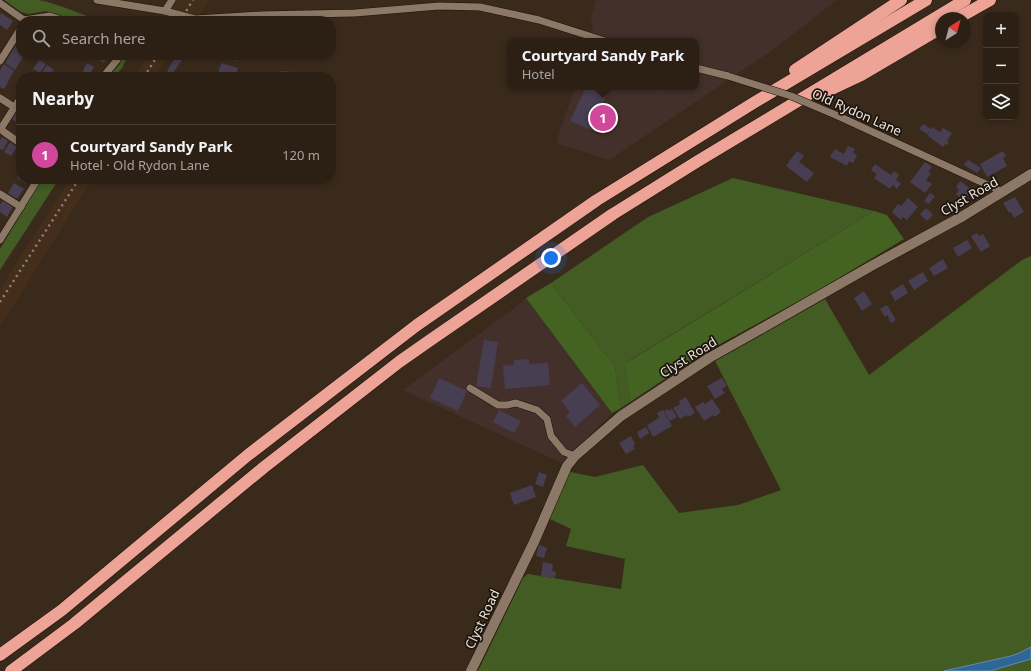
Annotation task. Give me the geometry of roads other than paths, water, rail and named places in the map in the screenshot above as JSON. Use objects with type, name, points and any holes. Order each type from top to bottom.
[{"type":"highway","points":[[755,102],[777,82],[901,0]]},
{"type":"highway","points":[[0,656],[62,610],[248,455],[417,325],[597,200],[755,102],[926,0]]},
{"type":"highway","points":[[11,671],[74,624],[263,468],[399,362],[614,214],[773,115],[965,0]]},
{"type":"highway","points":[[969,12],[990,0]]},
{"type":"highway","points":[[773,115],[861,75],[935,32]]},
{"type":"street","points":[[97,0],[164,11],[183,16]]},
{"type":"street","points":[[164,11],[172,0]]},
{"type":"street","points":[[0,3],[18,16]]},
{"type":"street","points":[[244,16],[355,13],[439,6],[480,7],[522,15],[596,38]]},
{"type":"street","points":[[0,62],[16,36]]},
{"type":"street","points":[[107,72],[117,60]]},
{"type":"street","name":"Old Rydon Lane","points":[[699,69],[728,76],[791,96],[1003,192]]},
{"type":"street","points":[[0,98],[14,107]]},
{"type":"street","points":[[16,104],[2,127],[2,130],[16,140]]},
{"type":"street","name":"Clyst Road","points":[[472,671],[534,542],[567,466],[575,456],[622,416],[709,358],[963,216],[1031,174]]},
{"type":"street","points":[[0,240],[35,184]]},
{"type":"street","points":[[0,194],[21,207]]},
{"type":"street","points":[[470,388],[498,405],[516,403],[537,410],[547,419],[551,436],[564,452],[575,456]]},
{"type":"water","points":[[1031,647],[1031,659],[990,671],[944,671],[1011,656]]},
{"type":"railway","points":[[183,16],[193,0]]},
{"type":"railway","points":[[147,72],[155,60]]},
{"type":"railway","points":[[0,302],[76,184]]},
{"type":"place","name":"Courtyard Sandy Park","points":[[603,118]]}]
